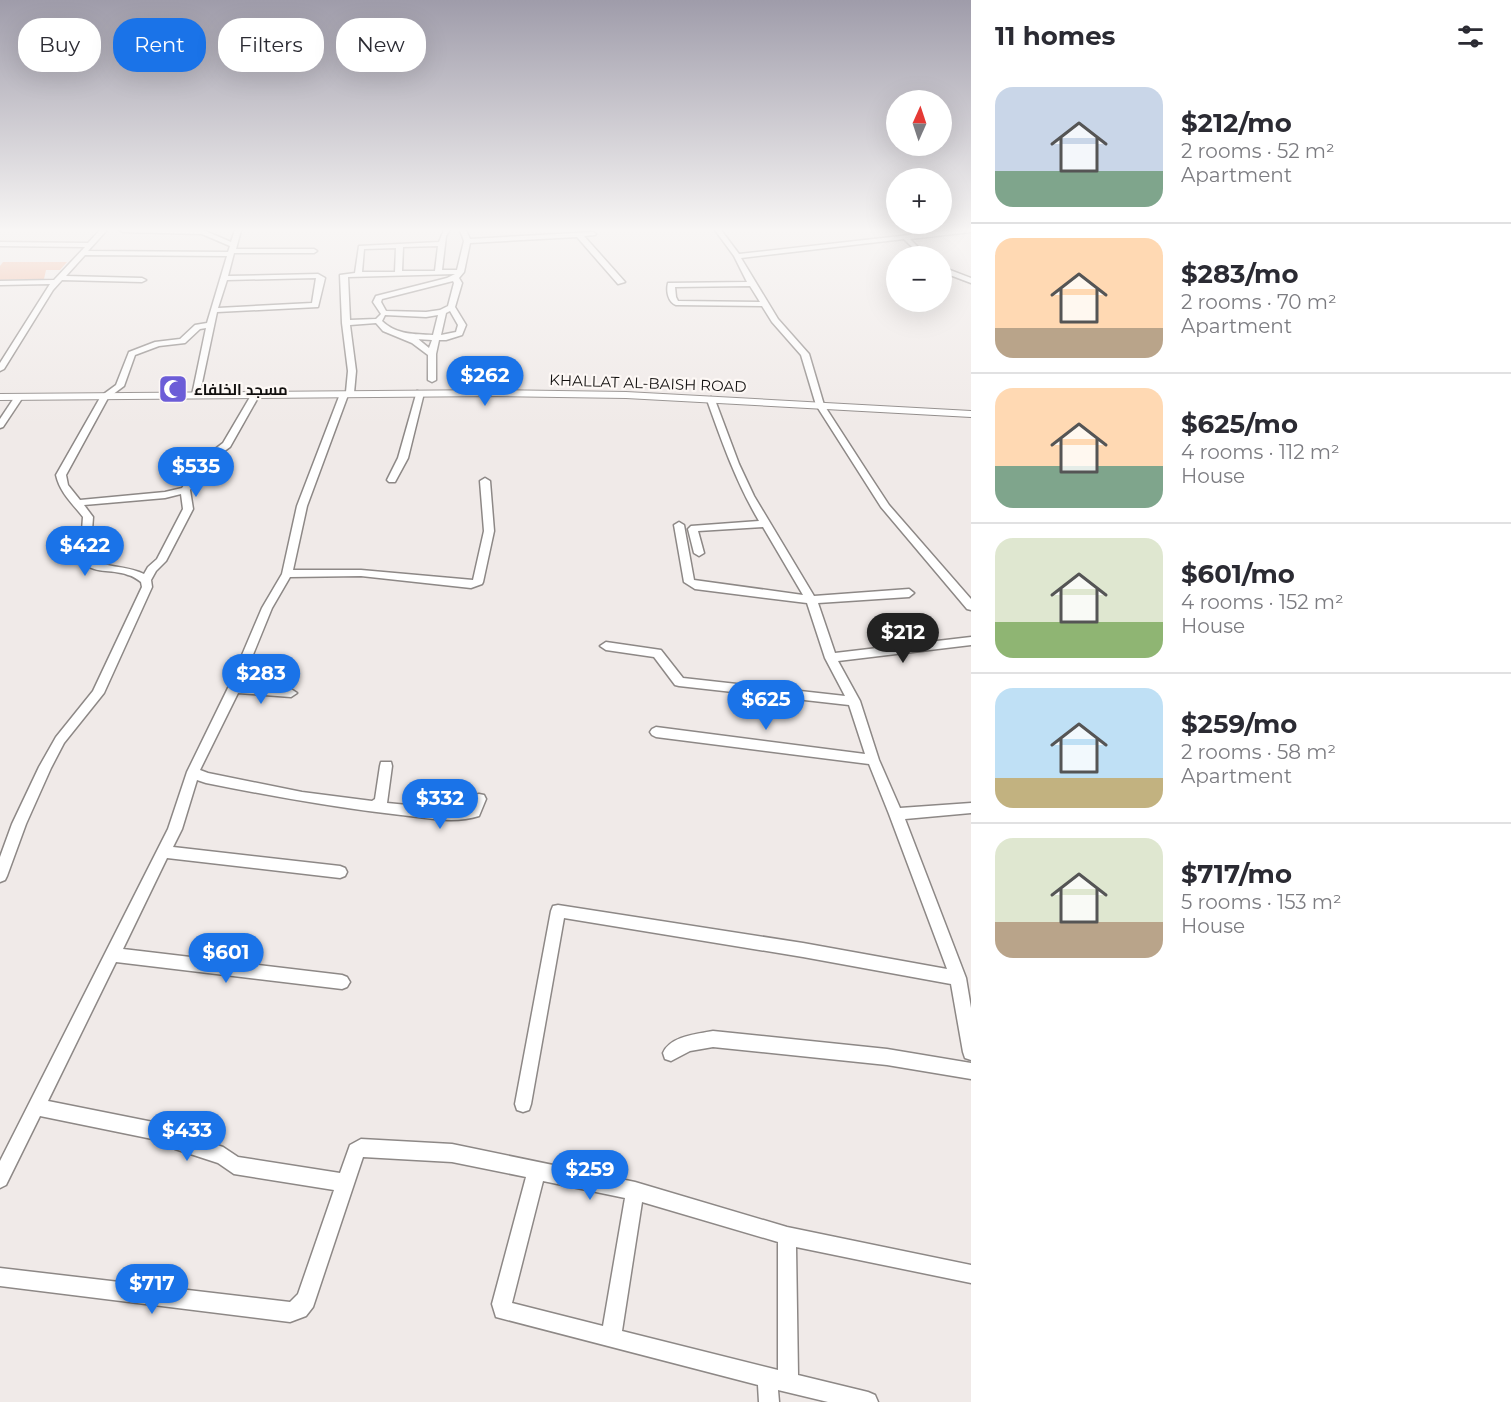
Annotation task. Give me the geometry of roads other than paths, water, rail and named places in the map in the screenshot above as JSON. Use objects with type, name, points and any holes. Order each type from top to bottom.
[{"type":"street","points":[[0,369],[46,295]]},
{"type":"street","points":[[196,396],[218,295]]},
{"type":"street","points":[[214,310],[315,305],[317,295]]},
{"type":"street","points":[[0,1179],[175,829],[193,772],[234,688],[267,608],[286,574],[302,506],[347,394],[352,371],[344,295]]},
{"type":"street","points":[[384,313],[377,302],[379,298],[388,295]]},
{"type":"street","points":[[384,313],[428,316],[442,313],[451,307],[454,295]]},
{"type":"street","points":[[673,295],[676,303],[764,304]]},
{"type":"street","points":[[759,295],[775,320],[805,354],[820,405],[886,507],[971,606]]},
{"type":"street","points":[[402,336],[452,337],[462,325],[451,307]]},
{"type":"street","points":[[378,321],[384,313]]},
{"type":"street","points":[[432,380],[432,354],[441,328],[442,313]]},
{"type":"street","points":[[346,322],[378,321],[386,329],[415,341],[432,354]]},
{"type":"street","points":[[146,580],[130,571],[93,566],[85,559],[88,517],[63,485],[62,475],[105,396],[120,387],[132,354],[154,345],[182,341],[198,327],[211,325]]},
{"type":"street","points":[[392,480],[403,458],[420,393]]},
{"type":"street","name":"KHALLAT AL-BAISH ROAD","points":[[0,397],[420,393],[615,395],[971,414]]},
{"type":"street","points":[[0,876],[19,824],[45,767],[60,740],[98,693],[142,601],[147,587],[146,580],[152,569],[161,561],[188,509],[185,490],[205,461],[227,445],[256,394]]},
{"type":"street","points":[[0,425],[19,397]]},
{"type":"street","points":[[711,400],[734,464],[764,524],[811,600],[831,658],[854,701],[873,760],[896,814],[958,978],[971,1052]]},
{"type":"street","points":[[286,574],[361,573],[471,584],[478,582],[489,531],[485,481]]},
{"type":"street","points":[[75,503],[146,497],[185,490]]},
{"type":"street","points":[[699,553],[693,529],[695,528],[764,524]]},
{"type":"street","points":[[679,525],[691,584],[811,600],[909,593]]},
{"type":"street","points":[[831,658],[971,641]]},
{"type":"street","points":[[606,646],[657,653],[679,682],[854,701]]},
{"type":"street","points":[[234,688],[291,693]]},
{"type":"street","points":[[656,732],[873,760]]},
{"type":"street","points":[[374,807],[381,802],[387,766]]},
{"type":"street","points":[[193,772],[206,778],[291,795],[459,816],[474,812],[479,799]]},
{"type":"street","points":[[896,814],[971,808]]},
{"type":"street","points":[[163,852],[340,872]]},
{"type":"street","points":[[523,1104],[558,911],[791,948],[958,978]]},
{"type":"street","points":[[113,955],[342,982]]},
{"type":"street","points":[[671,1053],[688,1043],[713,1039],[887,1057],[971,1071]]},
{"type":"street","points":[[36,1107],[172,1135],[175,1140],[223,1156],[227,1162],[234,1165],[344,1183]]},
{"type":"street","points":[[0,1277],[290,1312],[299,1309],[306,1300],[356,1151],[361,1148],[452,1153],[635,1191],[787,1236],[971,1274]]},
{"type":"street","points":[[536,1172],[502,1304],[503,1310],[768,1379],[868,1402]]},
{"type":"street","points":[[611,1338],[635,1191]]},
{"type":"street","points":[[787,1236],[788,1383]]},
{"type":"street","points":[[768,1379],[769,1402]]},
{"type":"place","name":"مسجد الخلفاء","points":[[173,389]]}]
